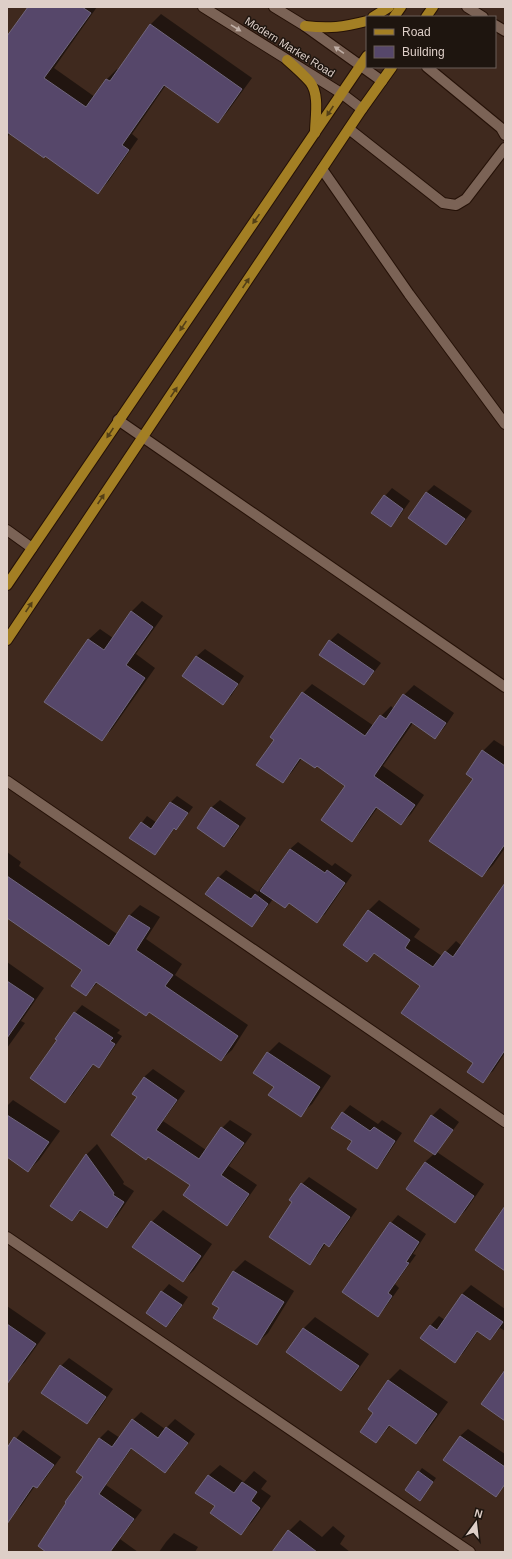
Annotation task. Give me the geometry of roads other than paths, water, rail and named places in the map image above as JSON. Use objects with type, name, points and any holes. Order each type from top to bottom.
[{"type":"main road","points":[[375,16],[389,7]]},
{"type":"main road","points":[[395,16],[401,7]]},
{"type":"main road","points":[[427,16],[433,7]]},
{"type":"main road","points":[[305,26],[325,28],[344,27],[366,21]]},
{"type":"main road","points":[[7,585],[366,57]]},
{"type":"main road","points":[[288,60],[311,83],[314,90],[316,98],[315,134]]},
{"type":"main road","points":[[7,640],[362,109],[391,68]]},
{"type":"street","name":"Modern Market Road","points":[[203,7],[341,93],[362,109]]},
{"type":"street","points":[[274,7],[361,64],[382,81]]},
{"type":"street","points":[[467,7],[481,16]]},
{"type":"street","points":[[496,26],[505,31]]},
{"type":"street","points":[[428,68],[501,128],[505,135]]},
{"type":"street","points":[[349,129],[443,203],[456,205],[466,199],[505,148]]},
{"type":"street","points":[[322,169],[409,294],[505,424]]},
{"type":"street","points":[[118,420],[505,687]]},
{"type":"street","points":[[7,530],[32,548]]},
{"type":"street","points":[[7,781],[505,1122]]},
{"type":"street","points":[[7,1237],[470,1552]]}]
